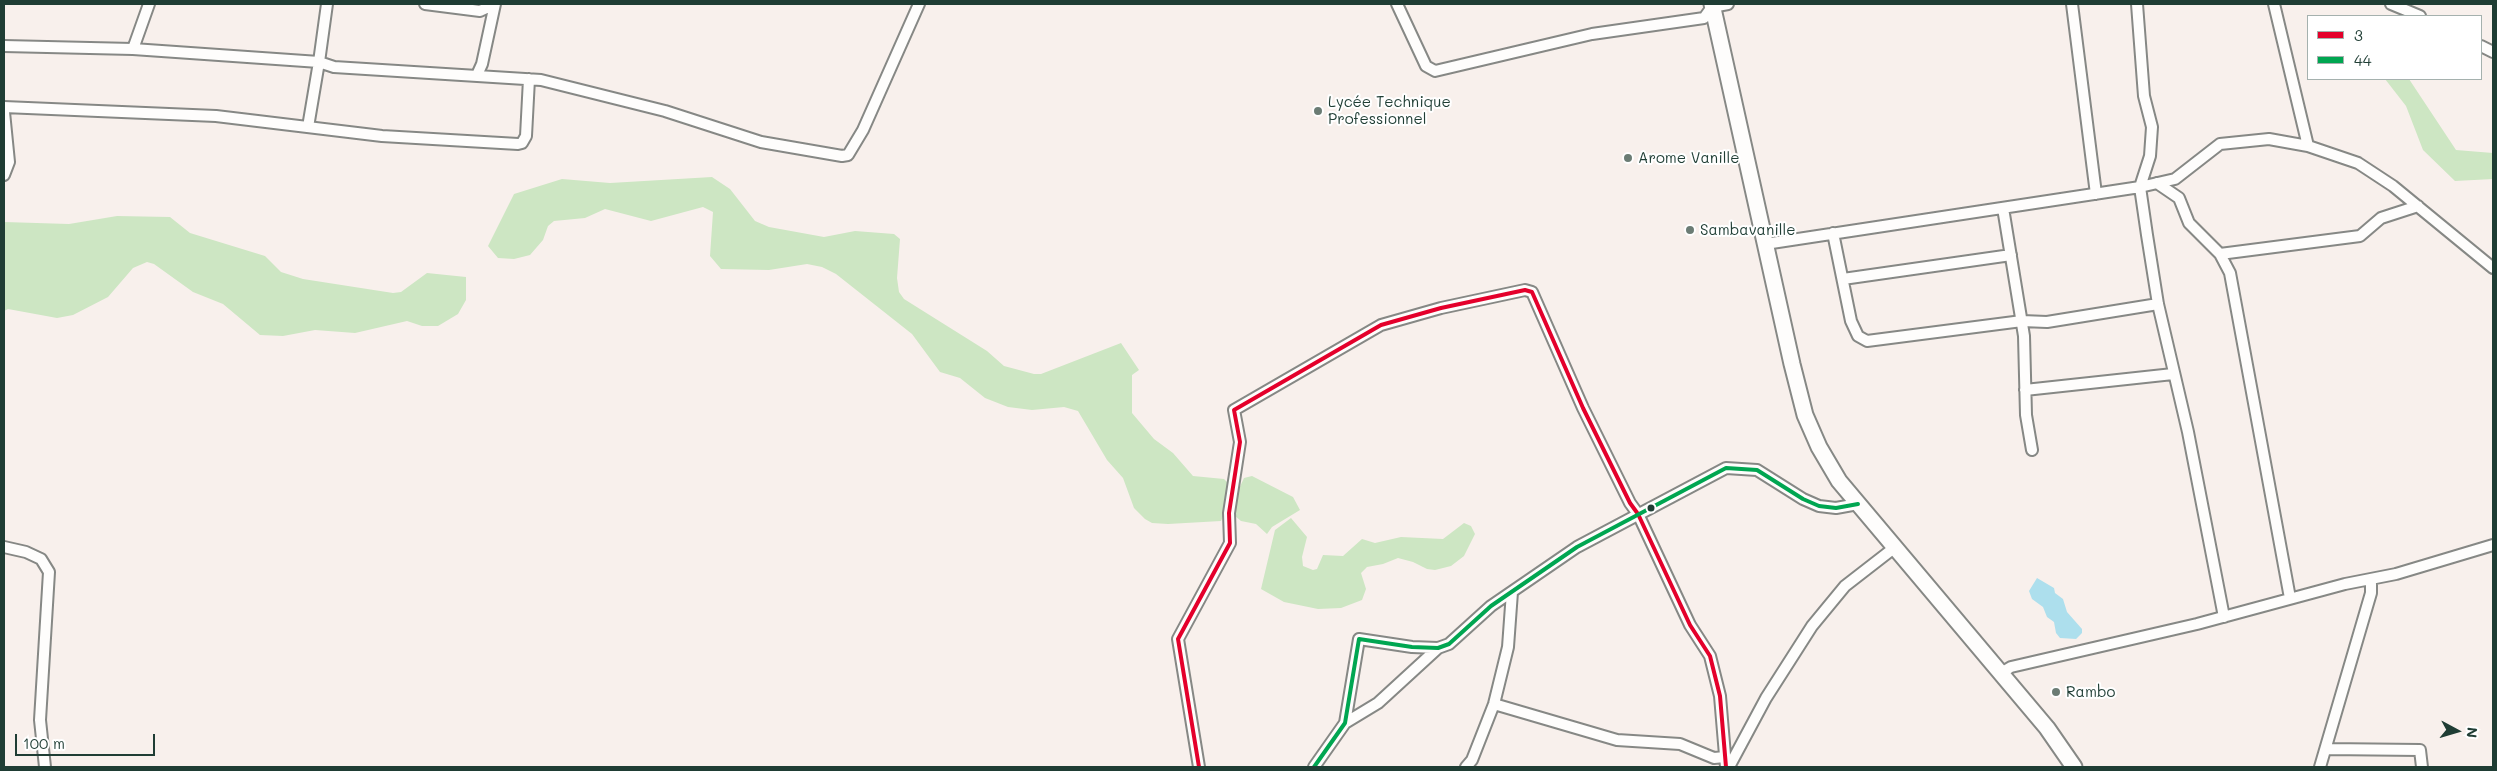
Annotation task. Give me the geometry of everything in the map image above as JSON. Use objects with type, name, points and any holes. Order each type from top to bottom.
[{"type":"main road","points":[[1712,5],[1792,364],[1806,415],[1819,447],[1839,481],[2047,728],[2074,767]]},
{"type":"street","points":[[133,49],[150,4]]},
{"type":"street","points":[[308,127],[327,4]]},
{"type":"street","points":[[425,4],[480,11],[495,4]]},
{"type":"street","points":[[476,75],[482,64],[495,4]]},
{"type":"street","points":[[4,46],[133,49],[319,62],[334,67],[529,79],[592,91],[665,111],[761,142],[842,156],[848,154],[863,130],[919,4]]},
{"type":"street","points":[[1397,4],[1426,66],[1435,71],[1592,34],[1704,18],[1712,5],[1728,4]]},
{"type":"street","points":[[2072,4],[2096,194]]},
{"type":"street","points":[[2137,4],[2144,96],[2152,127],[2150,156],[2140,187],[2158,304],[2188,432],[2224,617]]},
{"type":"street","points":[[2274,4],[2308,146]]},
{"type":"street","points":[[2391,4],[2418,15]]},
{"type":"street","points":[[4,107],[216,116],[382,136],[518,144],[522,143],[526,136],[529,79]]},
{"type":"street","points":[[4,112],[9,162],[4,175]]},
{"type":"street","points":[[1765,244],[2156,184],[2175,179],[2220,144],[2269,139],[2308,146],[2358,163],[2393,186],[2493,268]]},
{"type":"street","points":[[2156,184],[2179,198],[2189,223],[2220,254],[2230,273],[2290,598]]},
{"type":"street","points":[[2220,254],[2360,236],[2381,218],[2418,206]]},
{"type":"street","points":[[2003,208],[2022,321],[2025,390],[2032,450]]},
{"type":"street","points":[[1833,233],[1851,321],[1858,336],[1867,342],[2022,321],[2047,322],[2158,304]]},
{"type":"street","points":[[1843,279],[2011,254]]},
{"type":"street","points":[[1198,767],[1178,639],[1230,543],[1229,513],[1240,442],[1234,410],[1381,325],[1441,308],[1525,290],[1532,292],[1583,408],[1630,503],[1638,514],[1690,625],[1710,656],[1720,696],[1726,764]]},
{"type":"street","points":[[2025,390],[2173,374]]},
{"type":"street","points":[[1345,723],[1359,639],[1412,647],[1438,648],[1449,644],[1491,606],[1577,547],[1726,468],[1757,470],[1803,499],[1819,506],[1836,508],[1858,504]]},
{"type":"street","points":[[2001,673],[2011,667],[2224,617],[2290,598],[2396,574],[2493,545]]},
{"type":"street","points":[[4,547],[26,552],[41,559],[49,572],[40,720],[45,767]]},
{"type":"street","points":[[1726,764],[1812,626],[1845,586],[1894,548]]},
{"type":"street","points":[[2320,767],[2372,593],[2371,579]]},
{"type":"street","points":[[1466,767],[1472,760],[1494,704],[1508,647],[1512,592]]},
{"type":"street","points":[[1314,767],[1345,723],[1378,703],[1438,648]]},
{"type":"street","points":[[1494,704],[1617,740],[1680,744],[1726,764]]},
{"type":"street","points":[[2326,749],[2420,750],[2422,767]]},
{"type":"green space","points":[[2386,80],[2410,80],[2456,150],[2493,153],[2493,179],[2455,181],[2423,150],[2406,106]]},
{"type":"green space","points":[[712,177],[730,189],[755,221],[769,227],[824,237],[855,231],[894,234],[900,239],[897,278],[899,292],[904,299],[987,351],[1004,366],[1041,374],[1121,343],[1139,370],[1132,375],[1132,413],[1154,439],[1173,453],[1193,476],[1224,479],[1229,484],[1227,508],[1221,521],[1168,524],[1152,523],[1145,519],[1134,508],[1123,478],[1107,460],[1078,411],[1064,407],[1032,410],[1008,407],[985,398],[960,378],[940,372],[912,334],[836,274],[822,267],[807,264],[769,270],[721,269],[710,256],[713,212],[703,207],[651,221],[605,209],[585,218],[554,221],[548,226],[543,240],[530,255],[514,259],[498,258],[488,246],[514,194],[562,179],[610,183]]},
{"type":"green space","points":[[117,216],[170,217],[190,233],[265,256],[281,272],[303,279],[393,293],[401,292],[427,273],[466,277],[466,300],[458,314],[438,326],[422,326],[407,321],[355,333],[315,330],[283,336],[260,335],[223,304],[193,292],[154,264],[147,262],[133,268],[108,297],[73,315],[57,318],[8,309],[4,311],[4,222],[69,224]]},
{"type":"green space","points":[[1252,476],[1293,497],[1300,510],[1272,527],[1267,534],[1256,524],[1241,521],[1235,516],[1237,493],[1244,478]]},
{"type":"green space","points":[[1291,518],[1307,537],[1302,557],[1303,566],[1313,570],[1317,569],[1323,555],[1343,556],[1362,539],[1375,543],[1401,537],[1443,539],[1464,523],[1471,526],[1475,534],[1464,556],[1451,566],[1435,570],[1427,569],[1413,562],[1398,558],[1383,564],[1367,567],[1361,573],[1366,589],[1362,600],[1341,608],[1318,609],[1284,602],[1261,589],[1275,530]]},
{"type":"water","points":[[2037,578],[2054,588],[2055,593],[2063,599],[2067,612],[2082,629],[2082,633],[2076,639],[2060,638],[2056,633],[2054,622],[2047,617],[2043,607],[2032,599],[2029,591]]},
{"type":"transit line","name":"3","points":[[1199,767],[1178,639],[1230,543],[1229,513],[1240,442],[1234,410],[1381,325],[1441,308],[1525,290],[1532,292],[1583,408],[1630,503],[1638,514],[1690,625],[1710,656],[1720,696],[1726,767]]},
{"type":"transit line","name":"44","points":[[1314,767],[1345,723],[1359,639],[1412,647],[1438,648],[1449,644],[1491,606],[1577,547],[1726,468],[1757,470],[1803,499],[1819,506],[1836,508],[1858,504]]},
{"type":"place","name":"Lycée Technique Professionnel","points":[[1318,111]]},
{"type":"place","name":"Arome Vanille","points":[[1628,158]]},
{"type":"place","name":"Sambavanille","points":[[1690,230]]},
{"type":"place","name":"Rambo","points":[[2056,692]]}]
